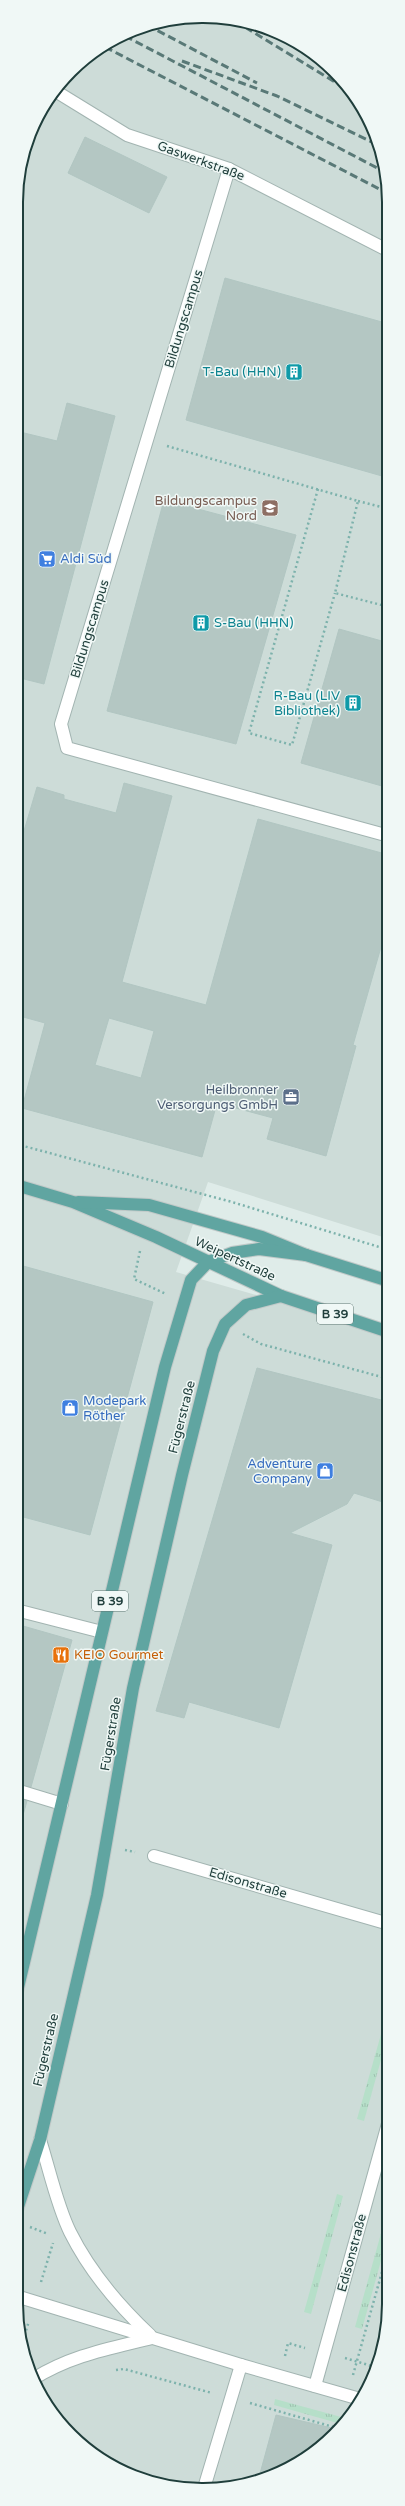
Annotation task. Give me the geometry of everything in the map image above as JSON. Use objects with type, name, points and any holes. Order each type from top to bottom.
[{"type":"main road","name":"Weipertstraße","points":[[23,1187],[73,1202],[156,1237],[282,1296],[382,1330]]},
{"type":"main road","name":"Weipertstraße","points":[[73,1202],[149,1205],[262,1237],[306,1255],[382,1279]]},
{"type":"main road","name":"B 39","points":[[23,1967],[165,1367],[182,1302],[190,1280],[208,1262],[232,1253],[259,1249],[306,1255]]},
{"type":"main road","name":"Fügerstraße","points":[[23,2192],[40,2140],[97,1895],[132,1688],[213,1351],[225,1324],[246,1305],[282,1296]]},
{"type":"street","name":"Gaswerkstraße","points":[[60,94],[127,135],[229,169],[382,247]]},
{"type":"street","name":"Bildungscampus","points":[[229,169],[61,724],[67,748],[382,834]]},
{"type":"street","points":[[23,1612],[102,1632]]},
{"type":"street","points":[[23,1792],[62,1804]]},
{"type":"street","name":"Edisonstraße","points":[[154,1856],[382,1922]]},
{"type":"street","points":[[40,2140],[70,2231],[94,2271],[119,2306],[153,2337]]},
{"type":"street","name":"Edisonstraße","points":[[315,2386],[382,2145]]},
{"type":"street","points":[[23,2298],[241,2365],[355,2398]]},
{"type":"street","points":[[39,2376],[57,2364],[90,2353],[153,2337]]},
{"type":"street","points":[[206,2483],[241,2365]]},
{"type":"path","points":[[147,440],[382,507]]},
{"type":"path","points":[[318,489],[249,733],[292,746],[335,593],[358,501]]},
{"type":"path","points":[[335,593],[382,605]]},
{"type":"path","points":[[23,1146],[232,1202],[382,1248]]},
{"type":"path","points":[[106,1846],[154,1856]]},
{"type":"path","points":[[25,2332],[54,2237],[29,2226]]},
{"type":"path","points":[[347,2395],[382,2272]]},
{"type":"path","points":[[109,2371],[124,2369],[332,2427]]},
{"type":"shaded area","points":[[191,23],[214,23],[238,26],[271,37],[292,47],[312,60],[337,84],[352,103],[368,134],[379,167],[382,191],[382,1237],[208,1182],[176,1272],[382,1331],[382,2315],[379,2339],[368,2372],[352,2403],[337,2422],[312,2446],[292,2459],[271,2469],[238,2480],[214,2483],[191,2483],[156,2477],[123,2464],[93,2446],[60,2413],[47,2393],[29,2350],[23,2315],[23,191],[29,156],[47,113],[60,93],[93,60],[123,42],[156,29]]},
{"type":"green space","points":[[382,2031],[382,2056],[364,2121],[357,2119]]},
{"type":"green space","points":[[337,2194],[343,2196],[311,2314],[304,2312]]},
{"type":"green space","points":[[382,2230],[382,2257],[362,2329],[355,2327]]},
{"type":"green space","points":[[275,2399],[341,2417],[336,2423],[274,2405]]},
{"type":"building","points":[[85,137],[167,177],[149,213],[68,173]]},
{"type":"building","name":"T-Bau (HHN)","points":[[225,278],[382,322],[382,476],[186,420]]},
{"type":"building","name":"Aldi Süd","points":[[67,403],[115,416],[44,684],[23,679],[23,433],[57,441]]},
{"type":"building","name":"S-Bau (HHN)","points":[[164,500],[296,535],[236,744],[107,711]]},
{"type":"building","name":"R-Bau (LIV Bibliothek)","points":[[339,629],[382,641],[382,786],[301,763]]},
{"type":"building","points":[[124,783],[172,796],[122,982],[206,1005],[258,819],[382,853],[382,944],[353,1045],[356,1046],[326,1156],[267,1139],[273,1118],[217,1103],[202,1157],[23,1108],[45,1023],[23,1017],[23,834],[37,787],[64,795],[64,799],[116,813]],"holes":[[[109,1018],[154,1031],[141,1078],[95,1065]]]},
{"type":"building","name":"Modepark Röther","points":[[23,1266],[153,1302],[90,1535],[23,1517]]},
{"type":"building","points":[[257,1368],[382,1400],[382,1502],[354,1493],[347,1504],[290,1533],[332,1545],[279,1728],[189,1702],[184,1718],[156,1711]]},
{"type":"building","points":[[23,1626],[72,1640],[31,1787],[23,1785]]},
{"type":"building","points":[[23,1800],[27,1801],[23,1815]]},
{"type":"building","points":[[276,2415],[331,2428],[312,2446],[302,2453],[282,2464],[260,2473]]},
{"type":"railway","points":[[155,29],[257,83]]},
{"type":"railway","points":[[247,29],[335,82]]},
{"type":"railway","points":[[130,39],[379,169]]},
{"type":"railway","points":[[109,49],[382,190]]},
{"type":"railway","points":[[182,61],[277,96],[371,141]]},
{"type":"place","name":"T-Bau (HHN)","points":[[294,372]]},
{"type":"place","name":"Bildungscampus Nord","points":[[270,508]]},
{"type":"place","name":"Aldi Süd","points":[[47,559]]},
{"type":"place","name":"S-Bau (HHN)","points":[[201,623]]},
{"type":"place","name":"R-Bau (LIV Bibliothek)","points":[[353,703]]},
{"type":"place","name":"Heilbronner Versorgungs GmbH","points":[[291,1097]]},
{"type":"place","name":"Modepark Röther","points":[[70,1408]]},
{"type":"place","name":"Adventure Company","points":[[325,1471]]},
{"type":"place","name":"KEIO Gourmet","points":[[61,1655]]}]
